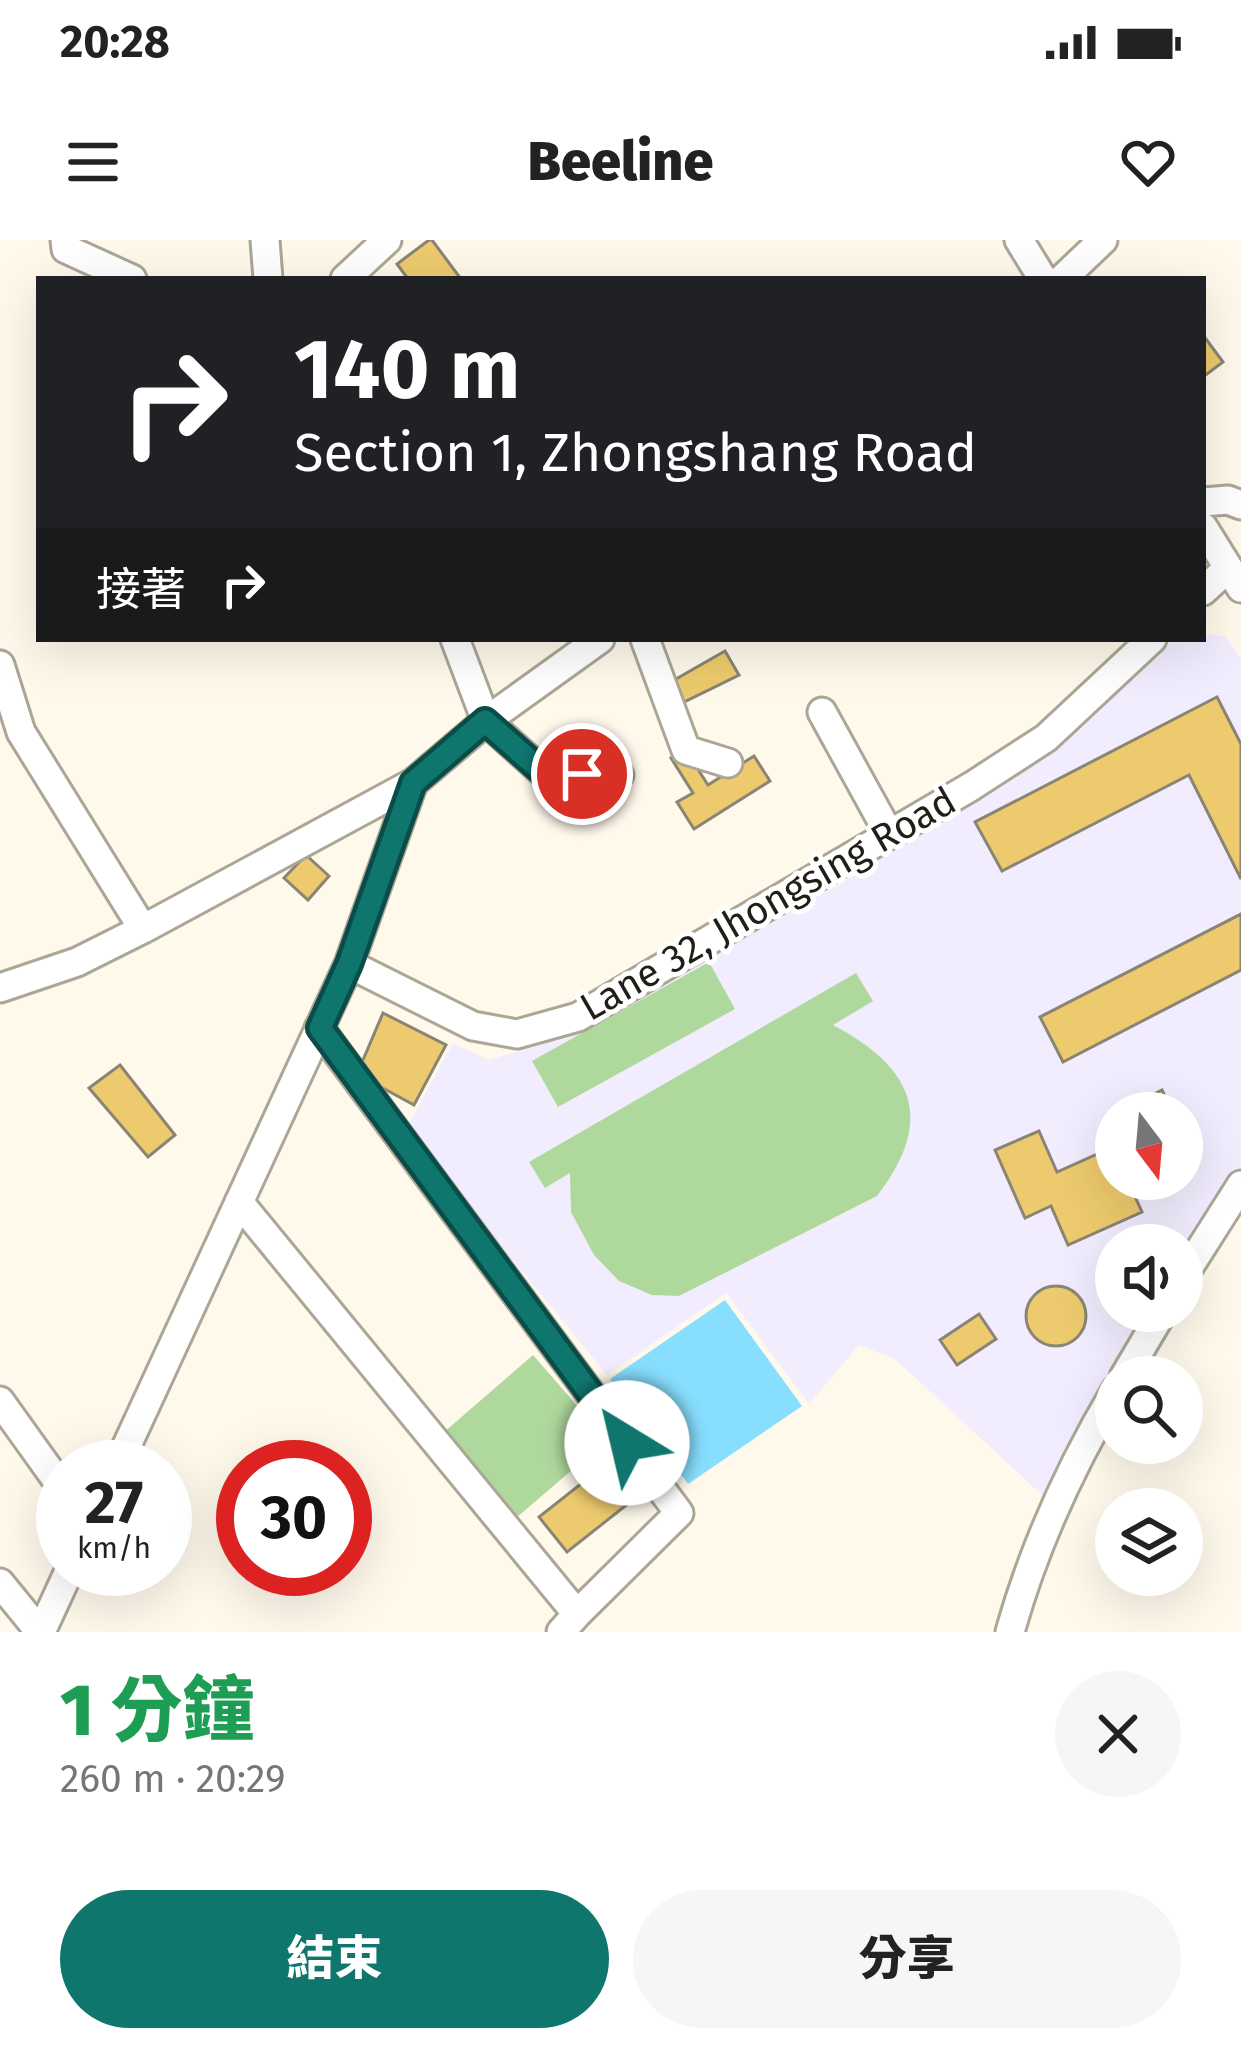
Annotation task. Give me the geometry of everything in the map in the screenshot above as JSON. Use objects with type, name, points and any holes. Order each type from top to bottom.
[{"type":"street","points":[[65,240],[66,249],[126,276]]},
{"type":"street","points":[[265,240],[268,276]]},
{"type":"street","points":[[348,276],[387,240]]},
{"type":"street","points":[[1019,240],[1040,276]]},
{"type":"street","points":[[1065,276],[1103,240]]},
{"type":"street","points":[[1206,502],[1228,500],[1241,505]]},
{"type":"street","points":[[1206,532],[1234,578],[1206,590]]},
{"type":"street","points":[[456,642],[485,721],[545,774],[619,775]]},
{"type":"street","points":[[0,988],[77,962],[413,783],[485,721],[595,642]]},
{"type":"street","points":[[646,642],[686,750],[728,763]]},
{"type":"street","name":"Lane 32, Jhongsing Road","points":[[349,964],[473,1026],[517,1034],[578,1016],[1046,738],[1149,642]]},
{"type":"street","points":[[0,665],[11,735],[143,929]]},
{"type":"street","points":[[822,712],[888,832]]},
{"type":"street","points":[[129,1440],[349,964],[413,783]]},
{"type":"street","points":[[239,1202],[569,1623],[679,1513],[320,1028]]},
{"type":"street","points":[[1203,1243],[1241,1185]]},
{"type":"street","points":[[0,1400],[36,1451]]},
{"type":"street","points":[[1010,1632],[1035,1553],[1095,1425]]},
{"type":"street","points":[[0,1583],[41,1632],[58,1596]]},
{"type":"shaded area","points":[[1206,634],[1225,636],[1241,659],[1241,1171],[1228,1181],[1203,1224],[1095,1224],[1095,1332],[1139,1332],[1125,1356],[1095,1356],[1095,1407],[1043,1496],[895,1359],[859,1345],[809,1404],[726,1293],[607,1375],[406,1129],[453,1043],[489,1060],[547,1043],[842,883],[1054,750],[1172,642],[1206,642]]},
{"type":"green space","points":[[709,962],[735,1009],[558,1107],[532,1061]]},
{"type":"green space","points":[[856,973],[873,1001],[833,1025],[882,1059],[898,1078],[908,1098],[910,1119],[906,1143],[877,1196],[679,1296],[652,1295],[619,1281],[594,1255],[571,1212],[570,1173],[545,1188],[529,1162]]},
{"type":"green space","points":[[533,1355],[607,1440],[516,1518],[443,1433]]},
{"type":"water","points":[[725,1300],[802,1406],[688,1484],[610,1379]]},
{"type":"building","points":[[432,240],[459,276],[406,276],[397,264]]},
{"type":"building","points":[[1206,339],[1223,362],[1206,375]]},
{"type":"building","points":[[725,651],[739,675],[682,703],[669,683]]},
{"type":"building","points":[[1217,697],[1241,744],[1241,879],[1189,775],[1002,871],[975,822]]},
{"type":"building","points":[[685,749],[708,785],[754,756],[770,781],[694,829],[677,802],[693,793],[671,758]]},
{"type":"building","points":[[306,855],[329,876],[308,900],[284,878]]},
{"type":"building","points":[[1241,914],[1241,970],[1063,1062],[1040,1017]]},
{"type":"building","points":[[383,1013],[446,1045],[414,1105],[357,1074]]},
{"type":"building","points":[[120,1065],[175,1135],[148,1157],[89,1088]]},
{"type":"building","points":[[1039,1131],[1057,1172],[1095,1155],[1095,1200],[1137,1200],[1142,1212],[1115,1224],[1095,1224],[1095,1233],[1068,1245],[1051,1206],[1025,1218],[995,1150]]},
{"type":"building","points":[[1056,1286],[1077,1295],[1086,1316],[1077,1337],[1056,1346],[1035,1337],[1026,1316],[1035,1295]]},
{"type":"building","points":[[979,1314],[996,1339],[957,1365],[940,1340]]},
{"type":"building","points":[[606,1464],[634,1499],[567,1552],[539,1517]]},
{"type":"route","points":[[582,774],[545,774],[485,721],[413,783],[349,964],[320,1028],[627,1443]]}]
